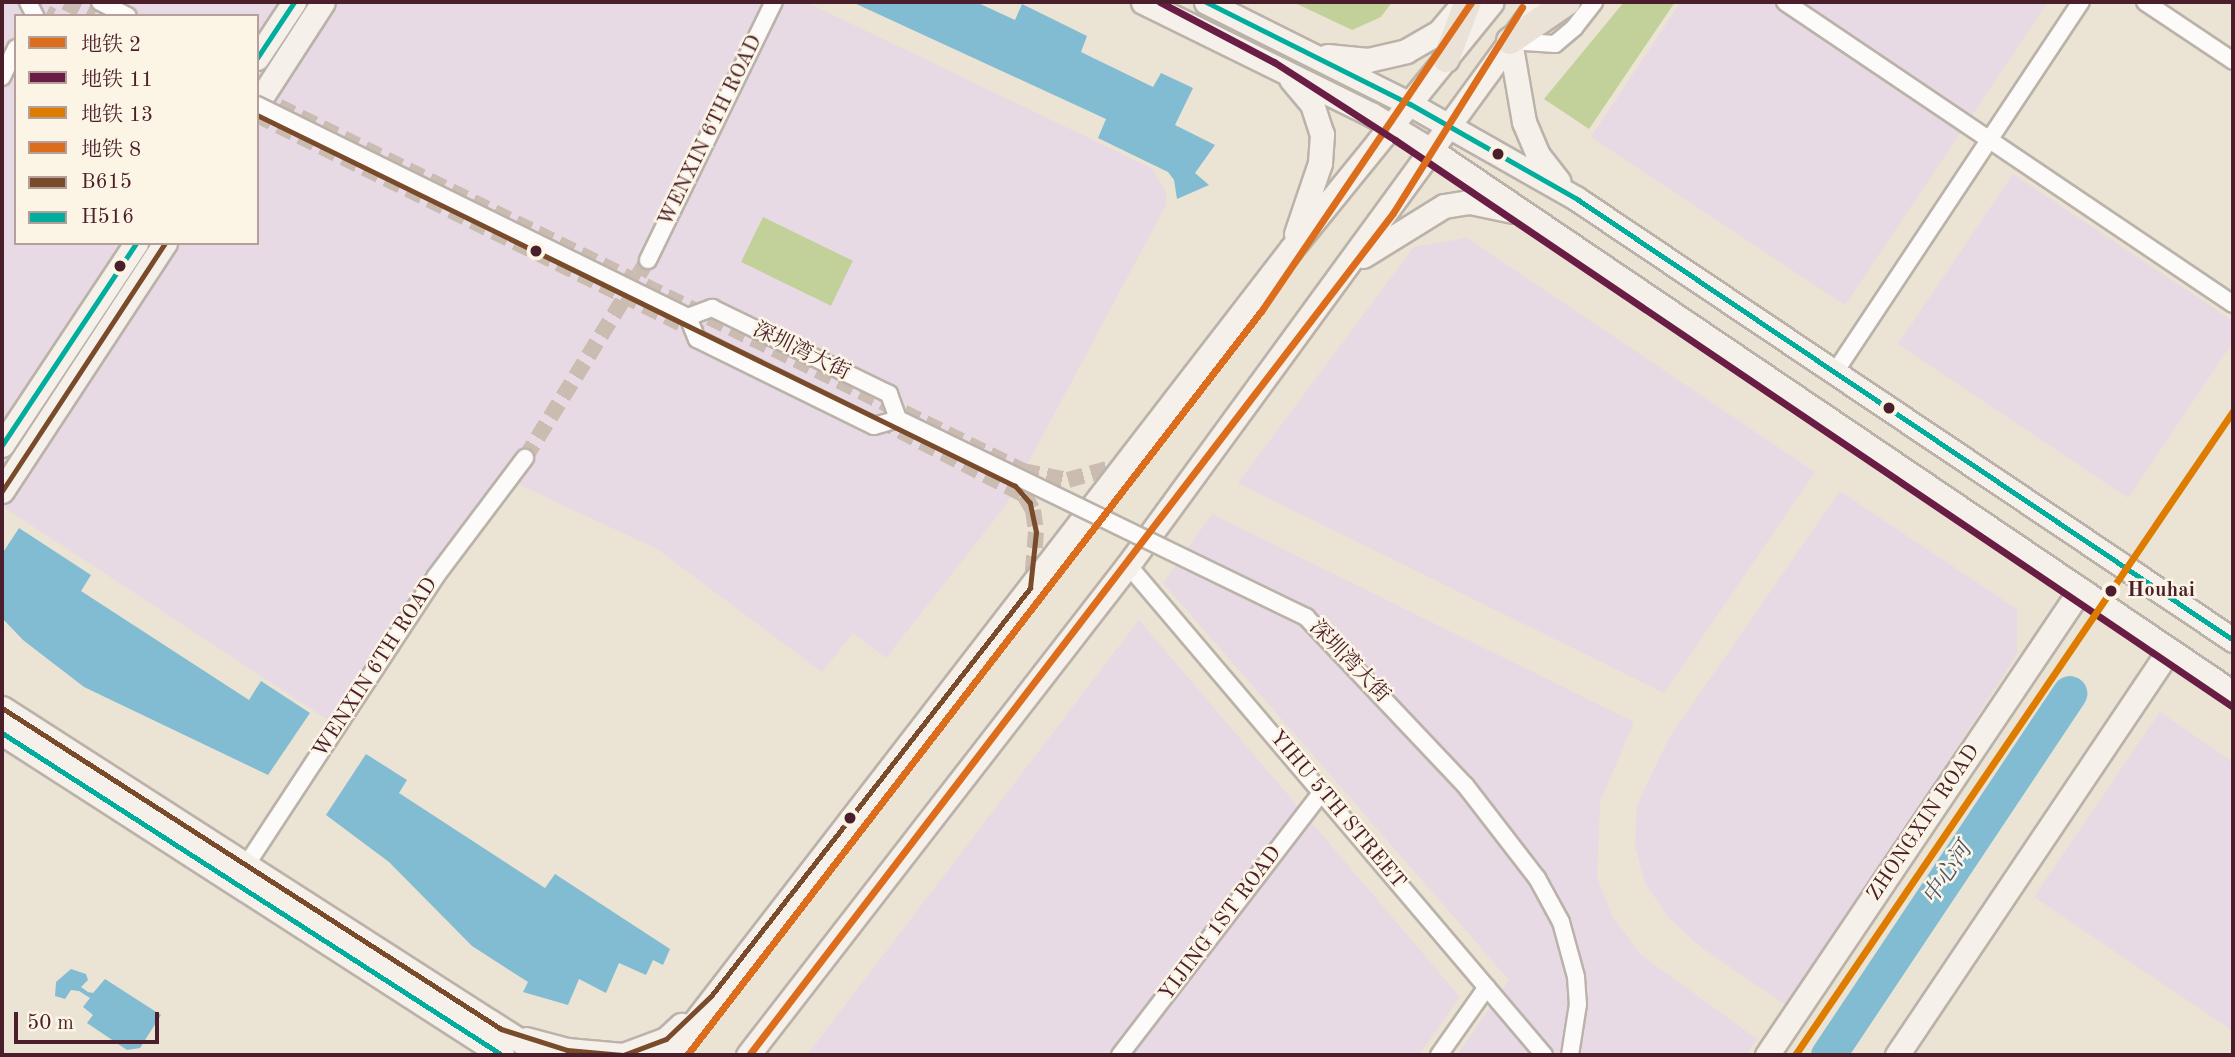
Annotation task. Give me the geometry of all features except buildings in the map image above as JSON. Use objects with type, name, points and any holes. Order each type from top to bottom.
[{"type":"main road","points":[[259,55],[294,2]]},
{"type":"main road","points":[[259,101],[323,2]]},
{"type":"main road","points":[[1143,2],[1393,126],[1432,150],[2233,693]]},
{"type":"main road","points":[[1206,2],[1410,104],[1577,199],[2233,640]]},
{"type":"main road","points":[[1307,52],[1342,59],[1391,56],[1422,43],[1466,2]]},
{"type":"main road","points":[[1446,59],[1466,2]]},
{"type":"main road","points":[[669,1055],[711,996],[1291,249],[1492,2]]},
{"type":"main road","points":[[751,1053],[1128,565],[1352,263],[1539,2]]},
{"type":"main road","points":[[1510,41],[1567,2]]},
{"type":"main road","points":[[1510,41],[1530,137],[1549,171],[1577,199]]},
{"type":"main road","points":[[1278,68],[1312,104],[1322,134],[1311,195],[1291,249]]},
{"type":"main road","points":[[1352,263],[1414,221],[1456,204],[1488,205],[1530,217]]},
{"type":"main road","points":[[2,445],[135,245]]},
{"type":"main road","points":[[2,491],[164,245]]},
{"type":"main road","name":"ZHONGXIN ROAD","points":[[1768,1055],[2080,590]]},
{"type":"main road","points":[[1897,1055],[2169,650]]},
{"type":"main road","points":[[2,708],[502,1055]]},
{"type":"main road","points":[[2,733],[542,1055]]},
{"type":"main road","points":[[501,1029],[567,1050],[623,1055],[667,1039],[711,996]]},
{"type":"street","points":[[100,2],[124,14]]},
{"type":"street","name":"WENXIN 6TH ROAD","points":[[648,260],[774,2]]},
{"type":"street","points":[[1510,41],[1555,44],[1594,2]]},
{"type":"street","points":[[1785,2],[2233,304]]},
{"type":"street","points":[[1835,372],[2081,2]]},
{"type":"street","points":[[2146,2],[2233,61]]},
{"type":"street","points":[[2,76],[14,52]]},
{"type":"street","name":"深圳湾大街","points":[[259,105],[688,317],[697,339],[874,426],[898,419],[1293,609],[1317,626],[1465,785],[1537,878],[1561,922],[1576,977],[1578,1004],[1570,1055]]},
{"type":"street","name":"深圳湾大街","points":[[688,317],[712,308],[844,372],[889,394],[898,419]]},
{"type":"street","name":"WENXIN 6TH ROAD","points":[[240,874],[436,576],[525,458]]},
{"type":"street","name":"YIHU 5TH STREET","points":[[1128,565],[1544,1055]]},
{"type":"street","name":"YIJING 1ST ROAD","points":[[1120,1055],[1322,792]]},
{"type":"street","points":[[1439,1055],[1487,987]]},
{"type":"shaded area","points":[[2,2],[806,2],[1153,169],[1166,193],[1166,205],[1005,506],[886,658],[853,633],[822,672],[657,549],[509,480],[337,726],[2,506]]},
{"type":"shaded area","points":[[1681,2],[2048,2],[1845,305],[1591,137]]},
{"type":"shaded area","points":[[2013,174],[2233,321],[2233,342],[2128,498],[1898,344]]},
{"type":"shaded area","points":[[1467,238],[1815,472],[1664,693],[1238,483],[1414,247]]},
{"type":"shaded area","points":[[1840,491],[2017,609],[2017,654],[1789,1007],[1702,948],[1670,919],[1645,883],[1635,846],[1637,805],[1669,738]]},
{"type":"shaded area","points":[[1212,514],[1634,722],[1600,802],[1597,877],[1612,916],[1641,955],[1757,1039],[1746,1055],[1457,1055],[1509,980],[1163,583]]},
{"type":"shaded area","points":[[1139,620],[1460,997],[1419,1055],[807,1055]]},
{"type":"shaded area","points":[[2160,712],[2233,762],[2233,1031],[2034,897]]},
{"type":"green space","points":[[1293,2],[1392,2],[1381,17],[1352,30]]},
{"type":"green space","points":[[1624,2],[1675,2],[1589,129],[1544,99]]},
{"type":"green space","points":[[763,217],[853,261],[831,306],[741,262]]},
{"type":"water","points":[[852,2],[976,2],[1015,20],[1022,4],[1087,36],[1081,52],[1153,87],[1161,73],[1193,88],[1175,125],[1215,145],[1195,173],[1209,185],[1177,199],[1174,180],[1168,172],[1098,138],[1106,119]]},
{"type":"water","points":[[19,528],[91,575],[81,591],[249,700],[261,681],[310,713],[268,775],[84,687],[23,640],[2,618],[2,554]]},
{"type":"water","points":[[366,754],[407,780],[399,793],[545,888],[555,874],[670,949],[663,965],[653,960],[646,975],[619,963],[606,993],[579,979],[568,1005],[523,992],[528,982],[472,946],[389,862],[326,815]]},
{"type":"water","points":[[71,969],[86,974],[88,980],[81,987],[88,992],[93,993],[105,979],[161,1015],[140,1048],[127,1050],[87,1023],[93,1015],[83,1007],[90,998],[79,991],[71,990],[65,999],[55,996],[56,982]]},
{"type":"waterway","name":"中心河","points":[[1828,1055],[2069,693]]},
{"type":"tunnel","points":[[25,2],[49,14]]},
{"type":"tunnel","points":[[65,2],[90,14]]},
{"type":"tunnel","points":[[259,97],[1023,471],[1068,480],[1124,464]]},
{"type":"tunnel","points":[[259,116],[701,333]]},
{"type":"tunnel","points":[[525,458],[648,260]]},
{"type":"tunnel","points":[[879,420],[1024,495],[1033,510],[1036,532],[1032,582]]},
{"type":"metro line","name":"11","points":[[1160,2],[1274,62],[1395,140],[2233,707]]},
{"type":"metro line","name":"2","points":[[687,1055],[1262,310],[1471,2]]},
{"type":"metro line","name":"8","points":[[749,1055],[1393,213],[1522,7]]},
{"type":"metro line","name":"13","points":[[1795,1055],[2233,411]]},
{"type":"transit line","name":"H516","points":[[259,55],[294,2]]},
{"type":"transit line","name":"H516","points":[[1206,2],[1410,104],[1577,199],[2233,640]]},
{"type":"transit line","name":"B615","points":[[2,708],[501,1029],[567,1050],[623,1055],[666,1039],[711,996],[1030,588],[1036,532],[1030,503],[1015,486],[259,116]]},
{"type":"transit line","name":"H516","points":[[2,445],[135,245]]},
{"type":"transit line","name":"B615","points":[[2,491],[164,245]]},
{"type":"transit line","name":"H516","points":[[2,733],[502,1055]]},
{"type":"place","name":"Houhai","points":[[2111,591]]}]
